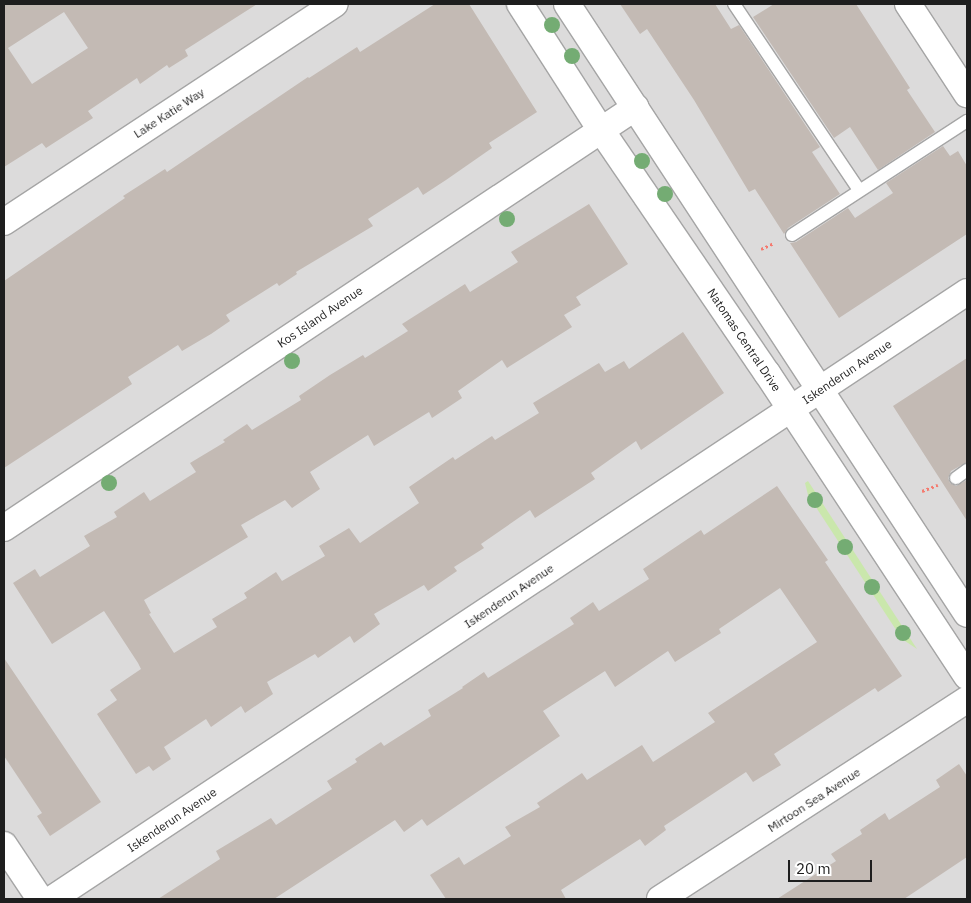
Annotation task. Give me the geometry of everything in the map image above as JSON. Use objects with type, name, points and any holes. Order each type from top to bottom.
[{"type":"street","name":"Lake Katie Way","points":[[4,222],[335,4]]},
{"type":"street","name":"Natomas Central Drive","points":[[520,4],[601,130],[791,410],[967,676]]},
{"type":"street","points":[[567,4],[967,614]]},
{"type":"street","points":[[908,4],[967,94]]},
{"type":"street","name":"Kos Island Avenue","points":[[4,528],[636,107]]},
{"type":"street","name":"Iskenderun Avenue","points":[[52,899],[967,292]]},
{"type":"street","name":"Mirtoon Sea Avenue","points":[[660,899],[967,700]]},
{"type":"street","points":[[4,846],[40,899]]},
{"type":"lane","points":[[734,4],[859,190]]},
{"type":"lane","points":[[792,235],[967,121]]},
{"type":"lane","points":[[956,478],[967,470]]},
{"type":"shaded area","points":[[4,4],[967,4],[967,899],[4,899]]},
{"type":"green space","points":[[808,481],[917,649],[902,639],[808,495],[805,483]]},
{"type":"building","points":[[4,4],[257,4],[185,50],[188,56],[169,68],[167,65],[140,84],[137,78],[88,111],[93,118],[46,148],[42,143],[4,167]],"holes":[[[64,12],[88,48],[32,84],[8,48]]]},
{"type":"building","points":[[435,4],[469,4],[537,112],[489,143],[492,148],[446,180],[423,195],[418,187],[368,219],[373,226],[296,272],[297,274],[279,286],[277,283],[226,315],[230,321],[211,334],[182,351],[178,345],[128,377],[132,384],[4,468],[4,281],[125,198],[123,196],[165,169],[167,172],[308,77],[357,47],[360,52]]},
{"type":"building","points":[[620,4],[715,4],[731,29],[739,25],[820,147],[812,152],[840,194],[788,228],[784,234],[755,189],[749,192],[694,100],[647,29],[640,34]]},
{"type":"building","points":[[774,4],[856,4],[910,88],[907,90],[935,132],[878,170],[850,127],[834,138],[753,17]]},
{"type":"building","points":[[943,146],[950,156],[958,151],[967,166],[967,234],[839,318],[790,243],[796,242],[848,208],[855,218],[893,193],[886,183]]},
{"type":"building","points":[[589,204],[628,264],[576,297],[581,305],[564,315],[572,327],[507,368],[502,360],[458,391],[462,398],[432,418],[429,412],[374,446],[368,435],[310,472],[320,489],[292,508],[285,500],[241,525],[248,537],[144,600],[151,613],[149,614],[174,653],[217,627],[212,619],[247,598],[244,593],[276,572],[282,581],[325,556],[319,546],[349,528],[360,543],[419,503],[409,487],[453,457],[455,460],[492,436],[495,440],[539,413],[533,403],[599,363],[605,372],[624,361],[629,369],[683,332],[724,393],[641,450],[636,441],[591,473],[595,479],[535,518],[530,510],[481,544],[484,548],[454,567],[457,571],[428,591],[424,585],[374,614],[380,624],[354,643],[350,636],[318,658],[315,654],[267,682],[273,694],[245,713],[241,706],[211,727],[206,719],[164,747],[171,759],[153,771],[149,766],[136,774],[97,714],[117,700],[110,690],[141,669],[138,663],[104,611],[52,644],[13,583],[35,569],[40,577],[90,546],[84,536],[117,517],[114,512],[144,492],[150,501],[196,472],[190,463],[225,442],[223,440],[247,424],[252,430],[301,400],[299,396],[330,375],[363,355],[365,358],[408,331],[402,324],[465,284],[470,292],[518,262],[511,252]]},
{"type":"building","points":[[967,358],[967,462],[951,471],[948,478],[950,483],[956,486],[967,480],[967,521],[893,406]]},
{"type":"building","points":[[777,486],[828,560],[825,562],[902,676],[878,692],[875,688],[774,754],[781,765],[753,782],[746,772],[664,826],[666,830],[645,846],[640,839],[561,890],[566,899],[446,899],[430,875],[459,857],[464,865],[511,836],[505,827],[540,807],[537,803],[582,773],[587,780],[642,745],[653,762],[715,722],[708,713],[817,642],[780,588],[719,629],[721,633],[675,662],[668,651],[615,687],[605,671],[543,711],[560,736],[427,826],[422,819],[404,832],[395,820],[274,899],[158,899],[220,859],[216,851],[271,818],[276,825],[332,789],[327,781],[357,762],[355,759],[381,742],[384,746],[431,716],[428,710],[484,672],[488,678],[574,624],[570,618],[593,602],[599,611],[649,579],[643,569],[701,530],[704,535]]},
{"type":"building","points":[[4,658],[101,802],[50,836],[37,816],[42,813],[4,756]]},
{"type":"building","points":[[959,764],[967,776],[967,857],[904,899],[777,899],[836,861],[831,854],[862,834],[860,830],[885,813],[889,820],[940,787],[936,780]]}]
